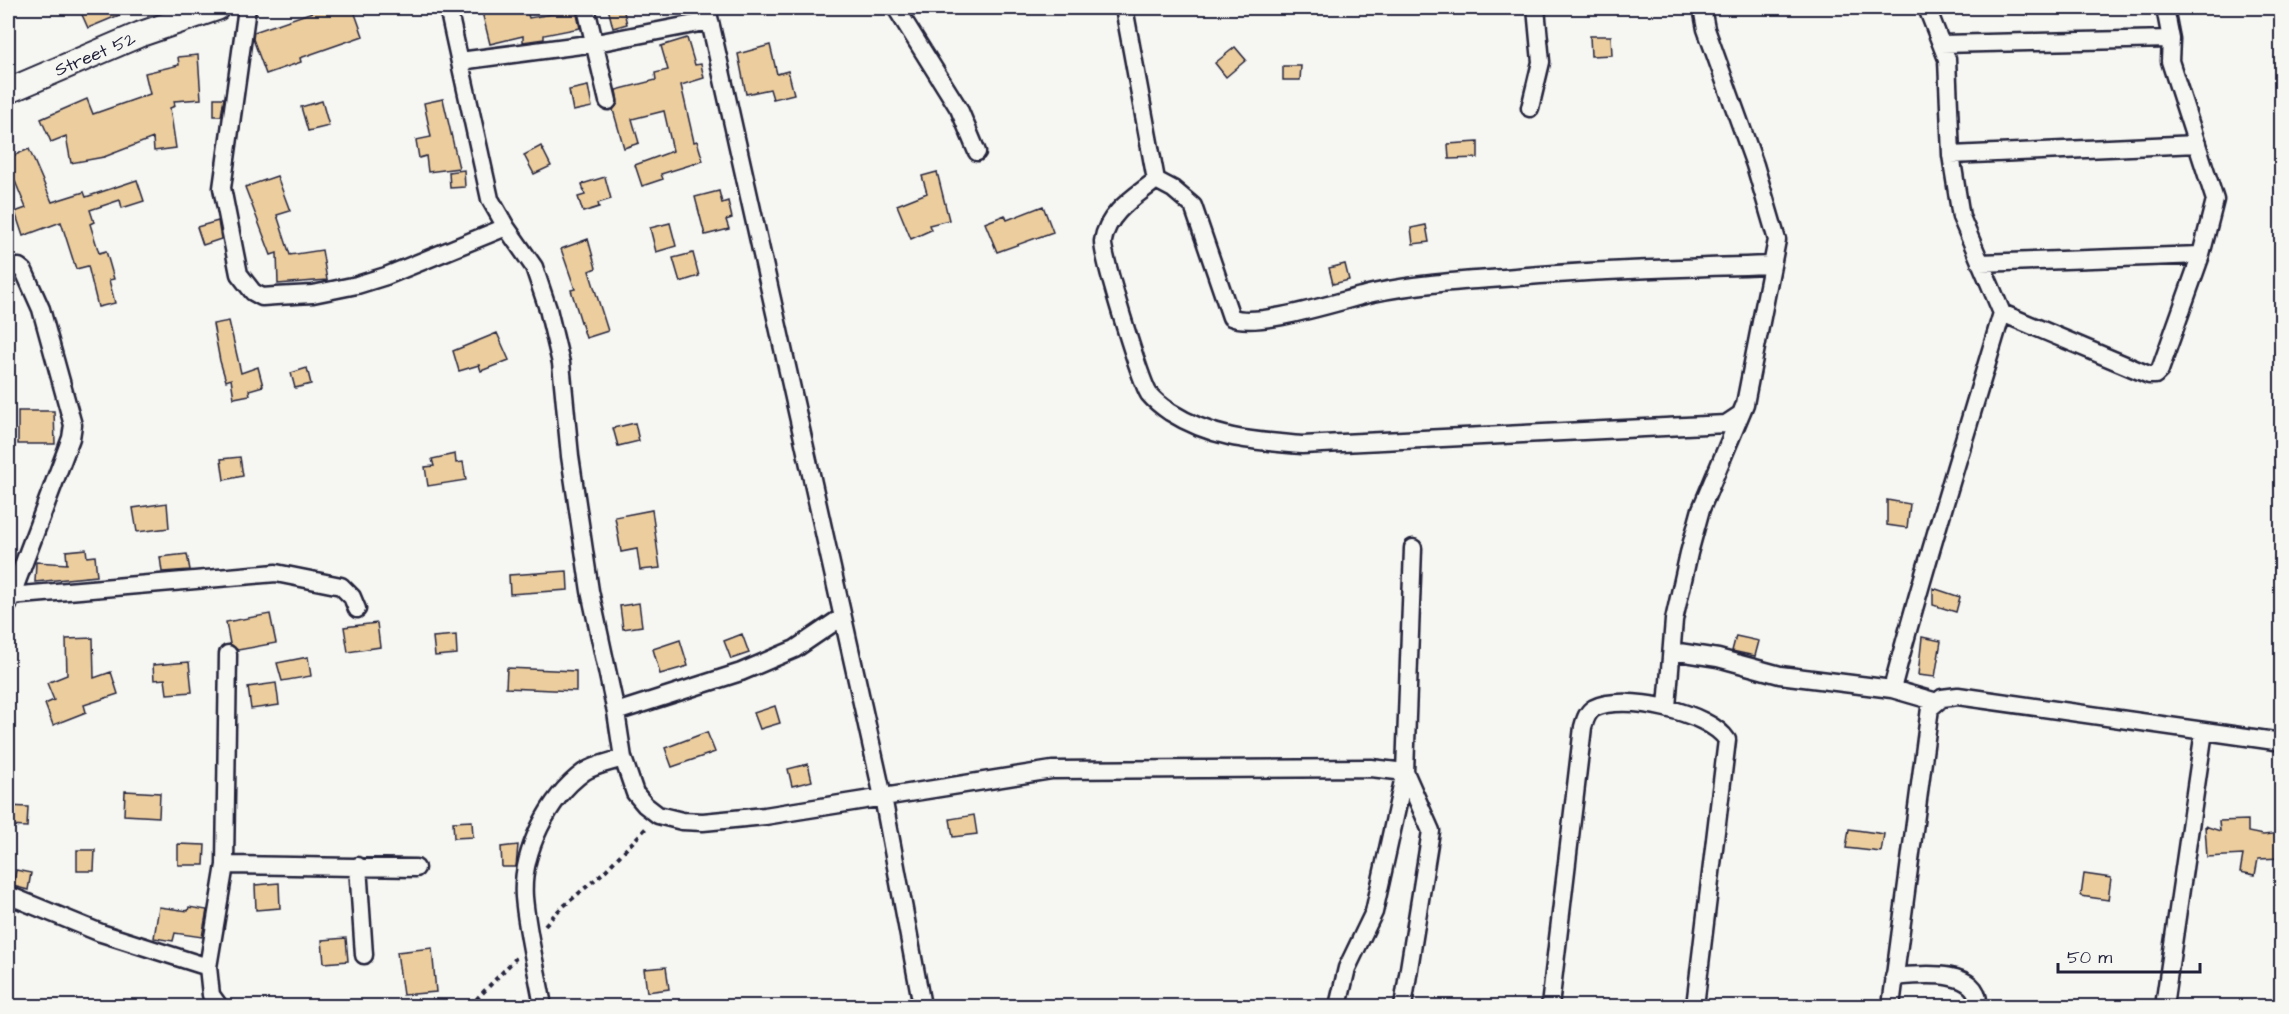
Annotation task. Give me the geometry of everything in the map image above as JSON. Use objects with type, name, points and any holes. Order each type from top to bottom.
[{"type":"street","name":"Street 52","points":[[8,91],[141,34],[218,8]]},
{"type":"street","points":[[247,8],[222,188],[239,273],[244,284],[253,292],[262,297],[313,294],[357,285],[386,276],[506,227]]},
{"type":"street","points":[[448,8],[490,198],[506,227],[534,267],[561,363],[570,456],[590,591],[616,712],[623,758],[635,793],[658,815],[682,821],[703,822],[765,816],[1052,770],[1371,768],[1405,772]]},
{"type":"street","points":[[586,8],[608,101]]},
{"type":"street","points":[[896,8],[959,109],[977,152]]},
{"type":"street","points":[[1124,8],[1156,180]]},
{"type":"street","points":[[1530,108],[1541,62],[1536,8]]},
{"type":"street","points":[[1666,707],[1674,621],[1698,520],[1738,416],[1745,404],[1777,240],[1772,217],[1702,8]]},
{"type":"street","points":[[1892,689],[1923,571],[2002,313],[1960,217],[1951,155],[1947,59],[1927,8]]},
{"type":"street","points":[[2002,313],[2149,375],[2155,375],[2160,370],[2201,255],[2216,200],[2170,61],[2171,39],[2165,8]]},
{"type":"street","points":[[460,61],[596,43],[708,14],[883,797],[922,1006]]},
{"type":"street","points":[[1941,44],[2171,39]]},
{"type":"street","points":[[1951,155],[2197,144]]},
{"type":"street","points":[[1156,180],[1173,189],[1193,206],[1232,317],[1241,322],[1262,320],[1376,293],[1472,280],[1572,272],[1772,265]]},
{"type":"street","points":[[1156,180],[1121,209],[1108,224],[1103,243],[1112,284],[1149,393],[1168,411],[1192,424],[1236,440],[1302,445],[1726,424],[1738,416]]},
{"type":"street","points":[[1980,263],[2201,255]]},
{"type":"street","points":[[8,268],[19,267],[24,271],[41,309],[73,425],[71,438],[9,601],[276,573],[341,586],[352,597],[357,609]]},
{"type":"street","points":[[1338,1006],[1347,968],[1374,912],[1405,772],[1413,548]]},
{"type":"street","points":[[616,712],[741,672],[795,649],[842,617]]},
{"type":"street","points":[[1672,651],[1718,658],[1780,675],[1892,689],[1937,702]]},
{"type":"street","points":[[219,1006],[211,995],[208,967],[225,865],[228,654]]},
{"type":"street","points":[[1890,1006],[1930,708],[1942,698],[1958,696],[2282,742]]},
{"type":"street","points":[[1550,1006],[1587,716],[1593,708],[1609,704],[1666,707],[1699,718],[1723,732],[1727,740],[1695,1006]]},
{"type":"street","points":[[2164,1006],[2204,731]]},
{"type":"street","points":[[543,1006],[524,896],[528,852],[551,808],[572,782],[586,771],[623,758]]},
{"type":"street","points":[[1403,1006],[1431,831],[1405,772]]},
{"type":"street","points":[[225,865],[416,868]]},
{"type":"street","points":[[358,866],[364,955]]},
{"type":"street","points":[[8,895],[101,933],[208,967]]},
{"type":"street","points":[[1894,977],[1920,975],[1953,977],[1971,987],[1978,1006]]},
{"type":"path","points":[[470,1006],[559,910],[604,872],[658,815]]},
{"type":"building","points":[[79,8],[136,8],[88,28]]},
{"type":"building","points":[[324,8],[353,8],[363,36],[300,58],[301,62],[266,74],[253,39],[254,32]]},
{"type":"building","points":[[481,8],[526,8],[529,18],[576,10],[580,28],[544,35],[544,39],[523,42],[523,36],[490,44]]},
{"type":"building","points":[[608,8],[623,8],[627,24],[613,28]]},
{"type":"building","points":[[1590,36],[1611,36],[1612,55],[1591,56]]},
{"type":"building","points":[[687,38],[695,65],[701,64],[704,78],[681,85],[694,142],[697,141],[703,161],[661,174],[663,179],[642,186],[635,165],[673,151],[664,111],[632,119],[639,143],[624,148],[613,110],[618,103],[616,90],[656,80],[655,73],[668,70],[661,46]]},
{"type":"building","points":[[770,45],[777,74],[788,71],[794,94],[773,99],[770,89],[746,94],[738,54]]},
{"type":"building","points":[[1235,47],[1246,60],[1226,77],[1215,63]]},
{"type":"building","points":[[198,55],[201,99],[174,101],[175,106],[170,108],[176,148],[154,151],[153,138],[104,157],[71,163],[66,136],[51,142],[41,119],[87,99],[93,114],[150,94],[145,73],[179,65],[178,57]]},
{"type":"building","points":[[1283,66],[1301,66],[1300,80],[1283,80]]},
{"type":"building","points":[[588,86],[592,107],[573,111],[569,90]]},
{"type":"building","points":[[214,98],[224,98],[221,116],[214,116]]},
{"type":"building","points":[[443,99],[459,168],[428,172],[426,156],[419,158],[416,140],[431,137],[424,103]]},
{"type":"building","points":[[322,101],[329,126],[308,131],[301,107]]},
{"type":"building","points":[[1478,142],[1478,158],[1449,159],[1448,144]]},
{"type":"building","points":[[541,146],[551,166],[534,174],[524,155]]},
{"type":"building","points":[[29,149],[52,202],[84,192],[86,197],[137,180],[144,201],[122,208],[120,200],[90,210],[94,222],[90,224],[99,253],[106,251],[114,279],[109,280],[115,303],[98,307],[88,266],[76,269],[61,222],[23,236],[15,212],[26,208],[8,164],[8,158]]},
{"type":"building","points":[[464,170],[465,187],[450,188],[449,172]]},
{"type":"building","points":[[937,172],[949,220],[929,225],[931,230],[911,239],[897,205],[927,193],[922,176]]},
{"type":"building","points":[[277,176],[290,211],[277,215],[290,255],[322,250],[327,280],[278,284],[277,253],[271,255],[245,187]]},
{"type":"building","points":[[605,177],[611,199],[598,203],[599,207],[583,212],[578,197],[585,195],[582,184]]},
{"type":"building","points":[[719,191],[722,203],[728,201],[732,218],[726,220],[729,229],[705,235],[695,197]]},
{"type":"building","points":[[1043,206],[1053,232],[997,252],[985,223],[1005,215],[1007,220]]},
{"type":"building","points":[[218,221],[221,239],[203,245],[197,227]]},
{"type":"building","points":[[670,223],[676,246],[656,252],[650,228]]},
{"type":"building","points":[[1426,225],[1429,242],[1413,244],[1411,228]]},
{"type":"building","points":[[588,239],[596,268],[589,271],[608,331],[586,338],[571,290],[575,289],[561,249]]},
{"type":"building","points":[[693,253],[699,276],[680,282],[673,258]]},
{"type":"building","points":[[1345,264],[1349,280],[1333,284],[1329,268]]},
{"type":"building","points":[[229,321],[241,373],[258,367],[263,386],[249,390],[250,395],[234,398],[231,379],[226,381],[220,361],[213,324]]},
{"type":"building","points":[[497,333],[509,360],[481,371],[479,365],[459,371],[453,351]]},
{"type":"building","points":[[307,368],[311,384],[295,388],[291,373]]},
{"type":"building","points":[[18,411],[54,411],[55,444],[18,444]]},
{"type":"building","points":[[635,423],[639,441],[618,446],[613,428]]},
{"type":"building","points":[[455,454],[456,463],[463,462],[466,480],[428,486],[425,467],[434,466],[432,459]]},
{"type":"building","points":[[240,457],[243,476],[224,480],[221,459]]},
{"type":"building","points":[[1887,500],[1910,504],[1907,528],[1887,525]]},
{"type":"building","points":[[167,503],[169,528],[137,532],[133,508]]},
{"type":"building","points":[[652,510],[660,568],[640,570],[637,549],[621,552],[615,517]]},
{"type":"building","points":[[86,549],[87,557],[95,556],[97,576],[35,582],[36,562],[67,564],[66,551]]},
{"type":"building","points":[[187,554],[190,570],[162,572],[160,557]]},
{"type":"building","points":[[567,571],[568,590],[510,594],[509,575]]},
{"type":"building","points":[[1933,588],[1960,597],[1956,612],[1933,605]]},
{"type":"building","points":[[639,603],[642,626],[623,629],[620,606]]},
{"type":"building","points":[[270,614],[276,643],[238,650],[230,644],[226,622]]},
{"type":"building","points":[[377,623],[380,647],[348,652],[344,627]]},
{"type":"building","points":[[742,634],[749,653],[731,659],[724,641]]},
{"type":"building","points":[[456,635],[457,654],[435,656],[433,637]]},
{"type":"building","points":[[1736,636],[1759,641],[1755,656],[1732,651]]},
{"type":"building","points":[[1922,637],[1941,641],[1935,677],[1918,675]]},
{"type":"building","points":[[93,638],[94,678],[111,672],[118,694],[84,705],[86,712],[53,725],[45,704],[54,700],[47,683],[67,675],[66,639]]},
{"type":"building","points":[[680,640],[688,666],[660,674],[653,649]]},
{"type":"building","points":[[308,657],[311,676],[282,681],[277,663]]},
{"type":"building","points":[[189,662],[192,692],[167,694],[165,679],[154,680],[153,665]]},
{"type":"building","points":[[507,668],[576,671],[576,691],[506,688]]},
{"type":"building","points":[[276,683],[279,705],[251,709],[248,687]]},
{"type":"building","points":[[775,706],[780,723],[760,729],[754,713]]},
{"type":"building","points":[[707,732],[715,752],[672,767],[665,748]]},
{"type":"building","points":[[808,764],[812,781],[792,786],[788,769]]},
{"type":"building","points":[[125,791],[160,793],[159,817],[124,815]]},
{"type":"building","points":[[8,806],[28,807],[27,827],[8,826]]},
{"type":"building","points":[[974,815],[977,834],[953,837],[950,819]]},
{"type":"building","points":[[2248,820],[2248,832],[2263,835],[2282,833],[2282,858],[2258,859],[2255,875],[2240,872],[2243,855],[2207,857],[2205,826],[2220,831],[2219,821]]},
{"type":"building","points":[[472,821],[473,837],[454,838],[453,822]]},
{"type":"building","points":[[1849,829],[1884,834],[1881,852],[1846,848]]},
{"type":"building","points":[[178,844],[205,845],[204,865],[178,865]]},
{"type":"building","points":[[518,845],[516,867],[502,867],[501,847]]},
{"type":"building","points":[[77,850],[95,850],[94,871],[77,871]]},
{"type":"building","points":[[16,870],[31,873],[28,890],[13,886]]},
{"type":"building","points":[[2084,874],[2111,878],[2108,900],[2081,896]]},
{"type":"building","points":[[279,883],[280,908],[256,910],[255,885]]},
{"type":"building","points":[[159,907],[188,911],[189,907],[207,910],[202,937],[175,933],[173,941],[154,938]]},
{"type":"building","points":[[346,938],[348,961],[324,963],[322,940]]},
{"type":"building","points":[[432,948],[436,992],[403,995],[397,952]]},
{"type":"building","points":[[666,967],[669,989],[647,992],[644,969]]}]
